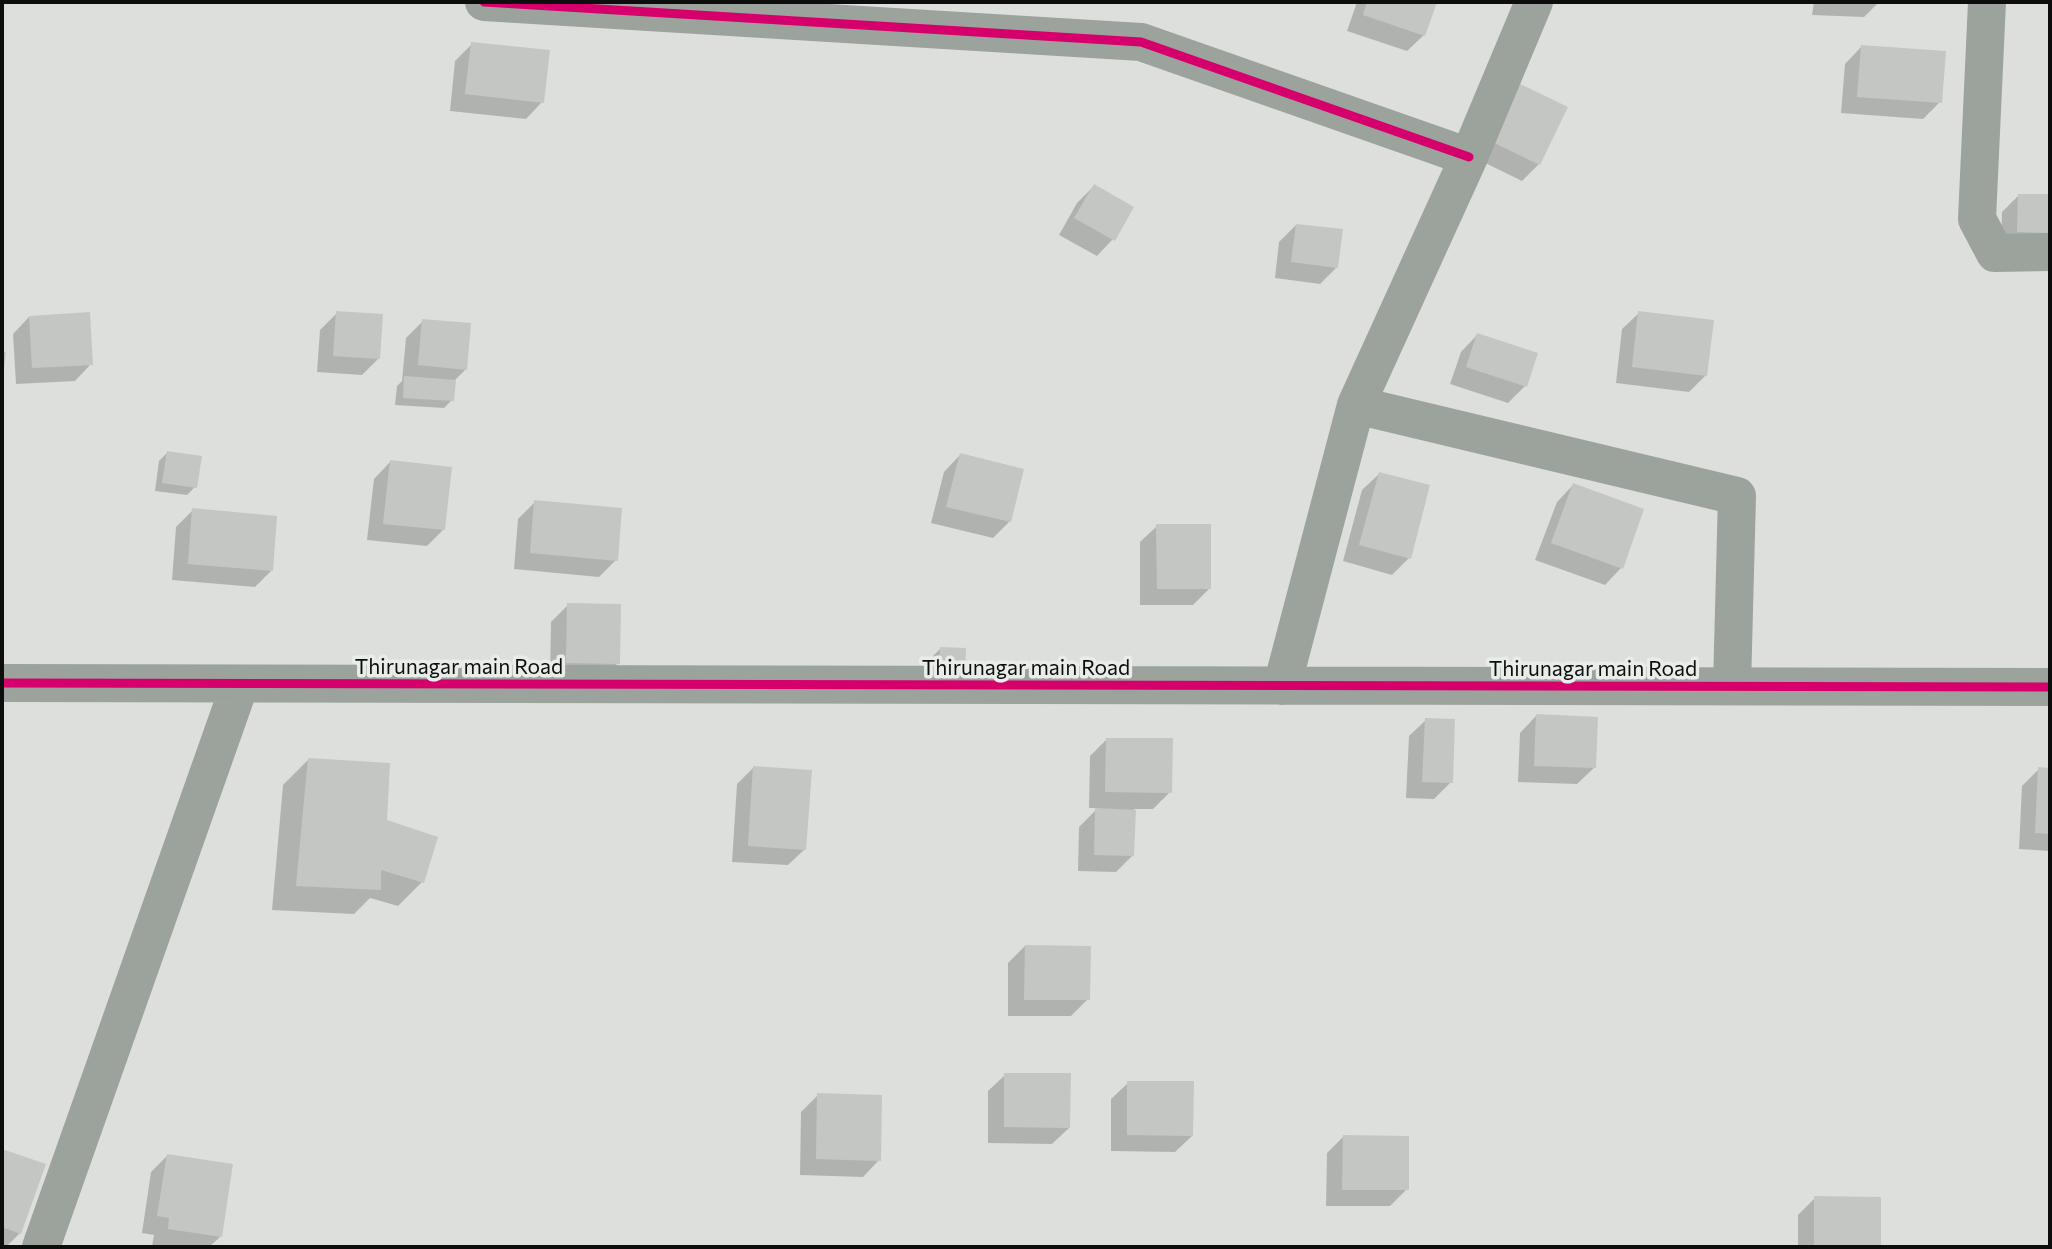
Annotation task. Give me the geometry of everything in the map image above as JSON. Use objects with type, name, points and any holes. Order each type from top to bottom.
[{"type":"street","points":[[484,2],[1141,42],[1469,157]]},
{"type":"street","points":[[1282,686],[1356,405],[1469,157],[1534,2]]},
{"type":"street","points":[[1987,2],[1977,219],[1995,253],[2050,252]]},
{"type":"street","points":[[1356,405],[1737,496],[1732,686]]},
{"type":"street","name":"Thirunagar main Road","points":[[2,683],[2050,687]]},
{"type":"street","points":[[41,1247],[240,684]]},
{"type":"building","points":[[1367,2],[1437,2],[1425,36],[1363,15]]},
{"type":"building","points":[[471,42],[550,50],[544,103],[465,94]]},
{"type":"building","points":[[1861,45],[1946,51],[1942,103],[1857,97]]},
{"type":"building","points":[[1516,82],[1568,107],[1540,165],[1488,140]]},
{"type":"building","points":[[1094,184],[1134,207],[1115,241],[1074,218]]},
{"type":"building","points":[[2018,194],[2050,194],[2050,233],[2017,232]]},
{"type":"building","points":[[1296,224],[1343,229],[1338,268],[1291,262]]},
{"type":"building","points":[[336,311],[383,314],[380,359],[333,356]]},
{"type":"building","points":[[1638,311],[1714,320],[1707,376],[1632,367]]},
{"type":"building","points":[[90,312],[93,365],[32,368],[29,316]]},
{"type":"building","points":[[422,319],[471,323],[467,370],[418,365]]},
{"type":"building","points":[[1477,333],[1538,353],[1527,387],[1466,367]]},
{"type":"building","points":[[2,352],[6,352],[4,370],[2,370]]},
{"type":"building","points":[[404,376],[456,380],[454,401],[403,398]]},
{"type":"building","points":[[167,451],[202,456],[197,488],[162,483]]},
{"type":"building","points":[[960,453],[1024,469],[1011,522],[946,507]]},
{"type":"building","points":[[390,460],[452,467],[445,530],[383,524]]},
{"type":"building","points":[[1379,472],[1430,485],[1411,559],[1359,545]]},
{"type":"building","points":[[1573,483],[1644,509],[1623,569],[1551,543]]},
{"type":"building","points":[[534,500],[622,508],[618,561],[530,553]]},
{"type":"building","points":[[192,508],[277,516],[273,571],[188,564]]},
{"type":"building","points":[[1156,524],[1211,524],[1211,589],[1157,589]]},
{"type":"building","points":[[567,603],[621,604],[620,664],[566,663]]},
{"type":"building","points":[[940,647],[966,648],[965,671],[939,670]]},
{"type":"building","points":[[1536,714],[1598,717],[1596,768],[1534,766]]},
{"type":"building","points":[[1425,718],[1455,719],[1453,783],[1422,782]]},
{"type":"building","points":[[1106,738],[1173,738],[1172,793],[1105,792]]},
{"type":"building","points":[[308,758],[390,763],[387,820],[438,837],[424,883],[381,870],[381,890],[296,886]]},
{"type":"building","points":[[753,766],[812,770],[806,850],[748,846]]},
{"type":"building","points":[[2038,767],[2050,768],[2050,834],[2035,833]]},
{"type":"building","points":[[1095,808],[1136,810],[1134,856],[1094,855]]},
{"type":"building","points":[[1025,945],[1091,946],[1090,1000],[1024,1000]]},
{"type":"building","points":[[1004,1073],[1071,1073],[1070,1128],[1004,1127]]},
{"type":"building","points":[[1127,1081],[1194,1081],[1193,1136],[1127,1135]]},
{"type":"building","points":[[817,1093],[882,1095],[881,1161],[816,1159]]},
{"type":"building","points":[[1343,1135],[1409,1136],[1409,1190],[1342,1190]]},
{"type":"building","points":[[2,1149],[46,1164],[21,1234],[2,1227]]},
{"type":"building","points":[[167,1154],[233,1164],[222,1237],[168,1229],[169,1218],[157,1216]]},
{"type":"building","points":[[1814,1196],[1881,1197],[1881,1247],[1814,1247]]},
{"type":"cycle path","points":[[484,2],[1141,42],[1469,157]]},
{"type":"cycle path","points":[[2,683],[2050,687]]}]
